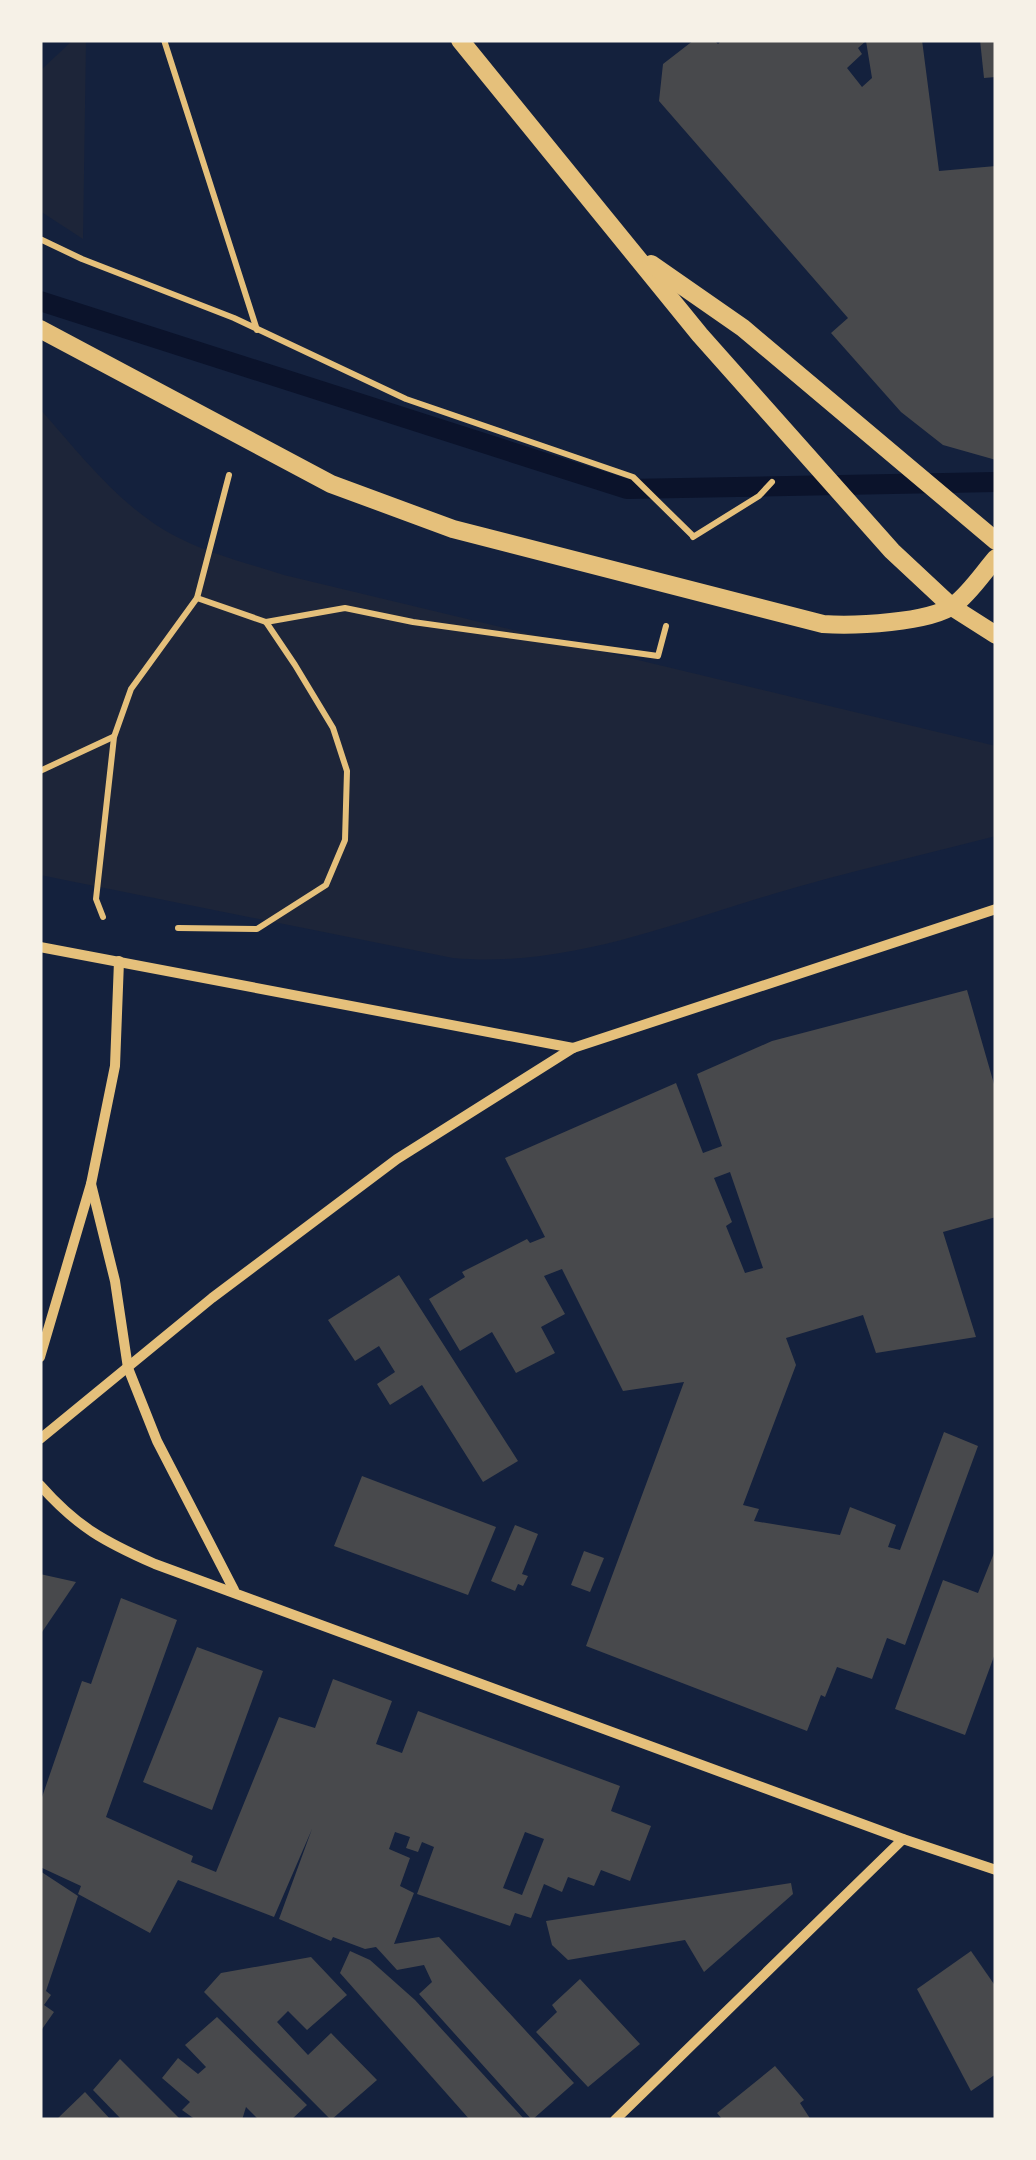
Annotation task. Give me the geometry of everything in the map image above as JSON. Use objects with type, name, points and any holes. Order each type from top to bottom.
[{"type":"street","points":[[460,40],[700,335],[892,551],[952,607],[996,635]]},
{"type":"street","points":[[634,253],[744,328],[996,541]]},
{"type":"street","points":[[40,329],[331,484],[453,529],[824,624],[861,626],[894,622],[952,607],[996,558]]},
{"type":"street","points":[[40,1439],[212,1298],[397,1159],[573,1048],[996,909]]},
{"type":"street","points":[[40,947],[573,1048]]},
{"type":"street","points":[[40,1356],[91,1184],[116,1066],[118,961]]},
{"type":"street","points":[[91,1184],[116,1281],[128,1368],[157,1441],[234,1591]]},
{"type":"street","points":[[40,1485],[101,1540],[155,1564],[996,1870]]},
{"type":"street","points":[[615,2120],[904,1839]]},
{"type":"path","points":[[164,40],[257,331]]},
{"type":"path","points":[[40,239],[82,260],[234,318],[406,399],[633,477],[693,536]]},
{"type":"path","points":[[118,961],[96,899],[114,736],[131,689],[196,598],[240,435]]},
{"type":"path","points":[[196,598],[266,622],[346,608],[413,622],[658,656],[693,536],[758,496],[802,450]]},
{"type":"path","points":[[163,928],[257,929],[326,885],[346,840],[348,770],[333,728],[266,622]]},
{"type":"path","points":[[40,772],[114,736]]},
{"type":"shaded area","points":[[73,40],[86,40],[83,239],[40,211],[40,71]]},
{"type":"shaded area","points":[[40,409],[102,479],[137,511],[175,536],[215,553],[284,575],[996,746],[996,836],[801,886],[616,941],[535,957],[494,959],[453,958],[40,875]]},
{"type":"building","points":[[694,40],[714,40],[718,44],[722,40],[922,40],[939,171],[996,166],[996,460],[943,445],[901,412],[831,333],[848,318],[659,101],[663,64]],"holes":[[[866,41],[872,78],[862,87],[847,68],[862,54],[858,48]]]},
{"type":"building","points":[[980,40],[996,40],[996,77],[984,78]]},
{"type":"building","points":[[967,990],[996,1091],[996,1217],[943,1232],[976,1337],[876,1353],[863,1315],[786,1338],[796,1365],[743,1505],[759,1509],[754,1521],[840,1535],[850,1507],[896,1525],[888,1547],[900,1550],[944,1432],[978,1446],[905,1645],[887,1638],[872,1679],[837,1667],[807,1731],[586,1646],[684,1382],[623,1391],[562,1269],[544,1276],[565,1314],[541,1327],[555,1353],[516,1373],[492,1332],[460,1351],[429,1299],[465,1277],[462,1272],[527,1239],[530,1243],[545,1237],[505,1158],[676,1083],[703,1153],[722,1146],[697,1074],[772,1041]],"holes":[[[730,1172],[763,1268],[745,1273],[726,1226],[732,1222],[714,1178]]]},
{"type":"building","points":[[399,1275],[518,1461],[483,1482],[422,1385],[390,1405],[377,1384],[395,1372],[379,1346],[355,1361],[328,1320]]},
{"type":"building","points":[[362,1476],[496,1527],[468,1595],[334,1546]]},
{"type":"building","points":[[515,1525],[538,1534],[522,1574],[528,1576],[515,1591],[491,1581]]},
{"type":"building","points":[[996,1548],[996,1651],[965,1735],[895,1709],[943,1580],[978,1593]]},
{"type":"building","points":[[584,1551],[604,1558],[590,1592],[571,1585]]},
{"type":"building","points":[[40,1574],[76,1582],[40,1635]]},
{"type":"building","points":[[121,1598],[177,1620],[106,1817],[193,1856],[191,1862],[216,1872],[279,1717],[315,1728],[333,1679],[392,1701],[376,1744],[402,1753],[418,1711],[620,1786],[611,1811],[651,1826],[630,1881],[601,1870],[594,1886],[568,1877],[562,1892],[544,1884],[531,1918],[515,1913],[510,1926],[417,1894],[434,1847],[422,1842],[418,1852],[406,1848],[410,1837],[395,1832],[389,1849],[410,1858],[400,1886],[414,1893],[394,1944],[439,1937],[574,2083],[532,2120],[419,1994],[432,1982],[424,1965],[397,1970],[376,1947],[365,1949],[333,1937],[331,1941],[279,1919],[312,1829],[274,1917],[178,1880],[150,1933],[78,1894],[81,1886],[40,1867],[40,1803],[82,1681],[91,1684]],"holes":[[[525,1832],[544,1839],[522,1895],[503,1888]]]},
{"type":"building","points":[[197,1647],[263,1671],[212,1810],[143,1782]]},
{"type":"building","points":[[40,1871],[78,1896],[46,1991],[51,1995],[44,2005],[54,2012],[40,2032]]},
{"type":"building","points":[[791,1883],[793,1894],[704,1972],[685,1940],[568,1960],[552,1945],[546,1921]]},
{"type":"building","points":[[350,1951],[370,1960],[415,2000],[525,2120],[470,2120],[340,1973]]},
{"type":"building","points":[[971,1951],[996,1987],[996,2074],[971,2091],[917,1989]]},
{"type":"building","points":[[311,1957],[347,1995],[307,2030],[288,2011],[277,2022],[308,2055],[331,2033],[377,2080],[331,2120],[204,1992],[221,1973]]},
{"type":"building","points":[[580,1979],[640,2044],[588,2087],[536,2032],[557,2012],[552,2005]]},
{"type":"building","points":[[217,2017],[307,2105],[291,2120],[259,2120],[246,2107],[242,2120],[196,2120],[182,2110],[190,2102],[162,2078],[178,2058],[198,2074],[206,2067],[185,2045]]},
{"type":"building","points":[[120,2059],[181,2120],[122,2120],[93,2090]]},
{"type":"building","points":[[775,2066],[804,2100],[800,2103],[811,2120],[723,2120],[717,2113]]},
{"type":"building","points":[[85,2092],[111,2120],[56,2120]]},
{"type":"waterway","points":[[40,301],[627,489],[996,482]]}]
